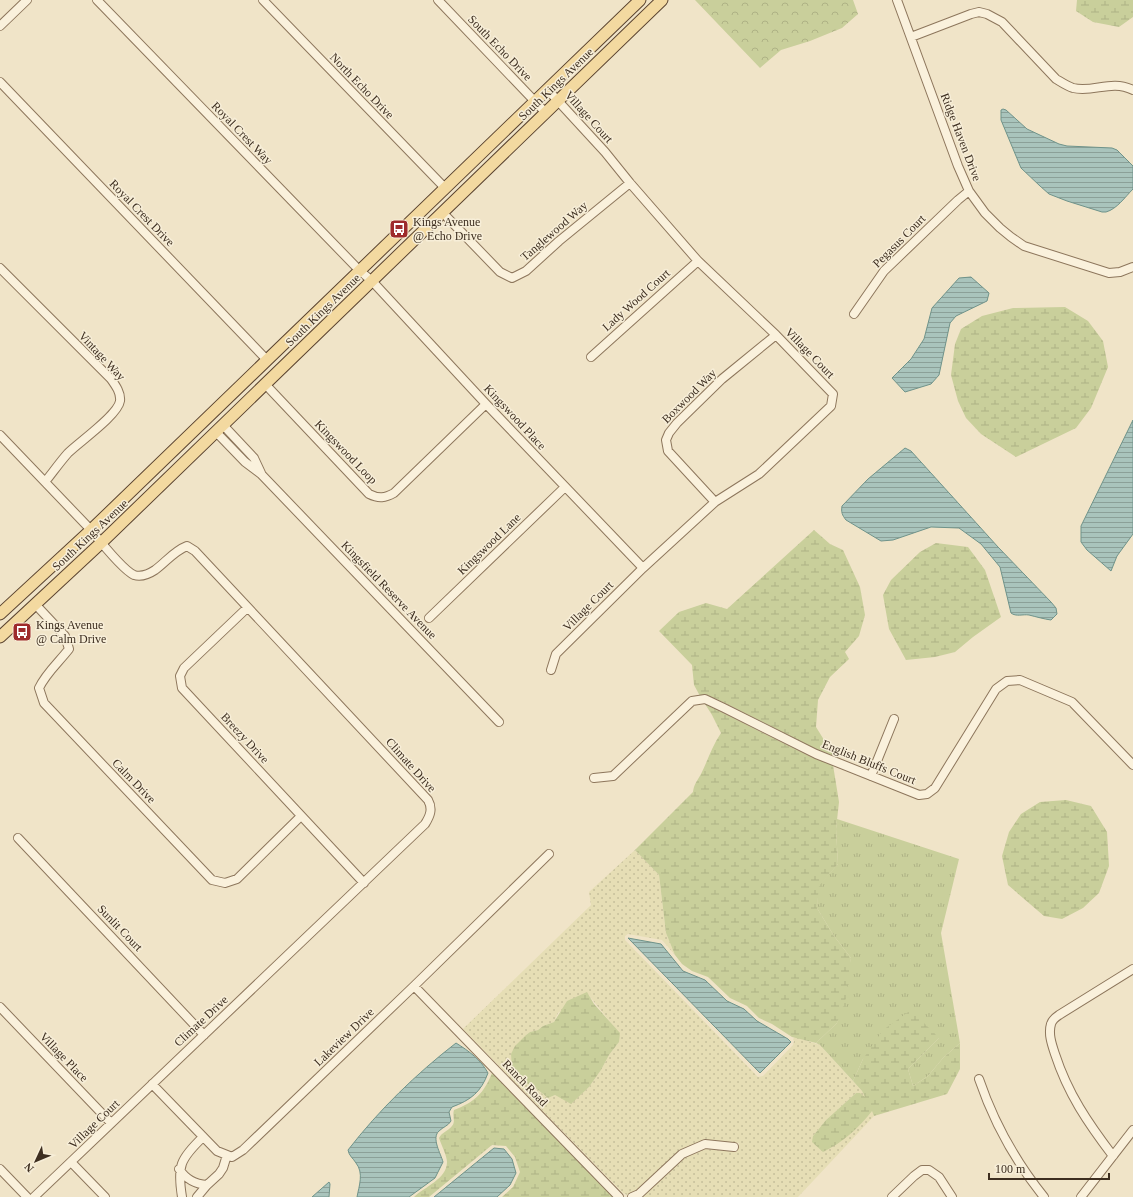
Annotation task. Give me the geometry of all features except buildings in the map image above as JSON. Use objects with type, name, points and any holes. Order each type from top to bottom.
[{"type":"main road","name":"South Kings Avenue","points":[[0,614],[91,530],[640,0]]},
{"type":"main road","name":"South Kings Avenue","points":[[0,637],[101,543],[662,0]]},
{"type":"main road","points":[[626,13],[636,24]]},
{"type":"street","points":[[0,26],[28,0]]},
{"type":"street","name":"Royal Crest Way","points":[[97,0],[359,270],[372,281]]},
{"type":"street","name":"North Echo Drive","points":[[263,0],[445,188]]},
{"type":"street","name":"South Echo Drive","points":[[438,0],[545,112]]},
{"type":"street","name":"Ridge Haven Drive","points":[[897,0],[969,191],[985,213],[1000,228],[1024,246],[1109,274],[1133,267]]},
{"type":"street","points":[[911,37],[979,12],[987,14],[1002,22],[1056,79],[1066,85],[1073,88],[1085,89],[1107,85],[1118,85],[1133,90]]},
{"type":"street","name":"Royal Crest Drive","points":[[0,82],[266,360]]},
{"type":"street","name":"Village Court","points":[[547,89],[605,152],[698,261],[776,335],[833,394],[831,406],[759,474],[715,502],[643,568],[556,654],[552,670]]},
{"type":"street","name":"Tanglewood Way","points":[[442,212],[500,272],[512,278],[526,271],[559,241],[630,183]]},
{"type":"street","name":"Pegasus Court","points":[[854,314],[884,271],[969,191]]},
{"type":"street","name":"Lady Wood Court","points":[[591,357],[698,261]]},
{"type":"street","name":"Vintage Way","points":[[0,268],[111,379],[119,392],[120,403],[114,412],[68,453],[45,482]]},
{"type":"street","name":"Kingswood Place","points":[[372,281],[486,404],[643,568]]},
{"type":"street","name":"Boxwood Way","points":[[715,502],[668,450],[666,440],[669,433],[677,423],[722,379],[776,335]]},
{"type":"street","name":"Kingswood Loop","points":[[265,384],[369,494],[382,498],[388,497],[394,493],[486,404]]},
{"type":"street","name":"Kingsfield Reserve Avenue","points":[[219,429],[245,462],[261,474],[499,722]]},
{"type":"street","points":[[0,435],[91,530]]},
{"type":"street","name":"Kingswood Lane","points":[[429,618],[565,487]]},
{"type":"street","name":"Climate Drive","points":[[91,530],[101,543],[128,571],[135,575],[143,576],[154,571],[179,549],[187,546],[195,550],[247,608],[423,794],[430,805],[431,810],[429,818],[425,824],[152,1084]]},
{"type":"street","name":"Calm Drive","points":[[35,604],[65,636],[69,648],[62,658],[43,678],[39,688],[44,704],[212,880],[225,883],[236,879],[301,816]]},
{"type":"street","name":"Breezy Drive","points":[[247,608],[184,668],[180,676],[182,688],[364,883]]},
{"type":"street","name":"English Bluffs Court","points":[[594,778],[613,776],[692,701],[705,699],[816,754],[919,795],[927,794],[935,788],[996,689],[1007,681],[1020,680],[1072,702],[1133,765]]},
{"type":"street","points":[[871,776],[894,719]]},
{"type":"street","name":"Sunlit Court","points":[[18,838],[204,1035]]},
{"type":"street","name":"Lakeview Drive","points":[[227,1156],[232,1157],[243,1150],[549,854]]},
{"type":"street","points":[[1113,1156],[1091,1126],[1072,1096],[1058,1062],[1052,1043],[1050,1030],[1051,1022],[1058,1014],[1133,969]]},
{"type":"street","name":"Ranch Road","points":[[414,986],[620,1197]]},
{"type":"street","name":"Village Place","points":[[0,1007],[111,1123]]},
{"type":"street","points":[[979,1079],[991,1112],[1006,1143],[1020,1165],[1044,1197]]},
{"type":"street","points":[[152,1084],[217,1151],[227,1156],[223,1168],[197,1197]]},
{"type":"street","name":"Village Court","points":[[34,1197],[152,1084]]},
{"type":"street","points":[[1081,1197],[1133,1130]]},
{"type":"street","points":[[182,1197],[179,1169],[187,1154],[203,1137]]},
{"type":"street","points":[[632,1197],[639,1194],[682,1154],[705,1144],[734,1147]]},
{"type":"street","points":[[71,1162],[105,1197]]},
{"type":"street","points":[[0,1169],[26,1197]]},
{"type":"street","points":[[179,1169],[184,1176],[192,1182],[207,1185]]},
{"type":"street","points":[[892,1197],[922,1170],[929,1170],[940,1178],[952,1197]]},
{"type":"shaded area","points":[[635,850],[659,875],[666,933],[675,955],[662,940],[628,934],[625,936],[625,940],[758,1077],[763,1076],[793,1045],[793,1039],[795,1037],[820,1045],[862,1091],[866,1098],[856,1093],[826,1120],[813,1136],[866,1118],[872,1110],[874,1116],[798,1197],[642,1197],[684,1158],[705,1149],[737,1152],[739,1143],[706,1140],[681,1150],[637,1190],[627,1195],[623,1193],[463,1029],[591,905],[589,892]],"holes":[[[587,993],[611,1023],[619,1042],[589,1087],[571,1103],[555,1095],[548,1098],[524,1082],[512,1067],[526,1035],[554,1022],[558,1013]]]},
{"type":"green space","points":[[695,0],[853,0],[858,14],[842,28],[810,41],[781,50],[760,68]]},
{"type":"green space","points":[[1077,0],[1133,0],[1133,17],[1119,27],[1093,22],[1076,11]]},
{"type":"green space","points":[[1065,307],[1088,321],[1103,341],[1108,367],[1091,408],[1076,428],[1016,457],[981,434],[966,418],[958,401],[951,375],[955,344],[961,329],[982,316],[1013,308]]},
{"type":"green space","points":[[814,530],[830,544],[843,550],[860,587],[865,615],[859,636],[845,652],[849,659],[830,677],[818,700],[816,727],[834,756],[818,750],[707,695],[700,696],[694,685],[692,665],[659,631],[679,612],[706,603],[727,609]]},
{"type":"green space","points":[[936,543],[968,547],[985,570],[1001,617],[955,652],[935,657],[906,660],[889,629],[883,595],[891,580],[920,552]]},
{"type":"green space","points":[[705,704],[813,758],[833,765],[839,802],[836,829],[838,864],[819,886],[817,908],[834,936],[851,958],[846,998],[837,1023],[816,1043],[792,1037],[772,1024],[759,1018],[747,1006],[730,998],[708,977],[692,971],[682,964],[675,955],[666,933],[659,875],[635,850],[693,792],[721,733]]},
{"type":"green space","points":[[1066,800],[1091,806],[1107,832],[1109,866],[1099,893],[1083,908],[1062,919],[1044,916],[1008,885],[1002,856],[1009,832],[1021,814],[1040,802]]},
{"type":"green space","points":[[837,819],[959,859],[941,933],[960,1043],[943,1058],[928,1076],[913,1086],[908,1069],[939,1038],[863,1059],[853,1081],[820,1045],[816,1043],[837,1023],[851,958],[834,936],[817,908],[818,886],[838,864],[836,829]]},
{"type":"green space","points":[[587,992],[594,1004],[620,1033],[619,1042],[589,1087],[571,1104],[555,1095],[548,1098],[533,1086],[524,1082],[512,1067],[511,1054],[515,1046],[530,1032],[538,1030],[543,1026],[554,1022],[567,1001]]},
{"type":"green space","points":[[911,1010],[939,1038],[908,1069],[913,1086],[928,1076],[943,1058],[960,1043],[960,1069],[947,1094],[874,1116],[872,1111],[850,1134],[823,1152],[812,1142],[813,1136],[826,1120],[856,1093],[860,1093],[865,1097],[853,1081],[863,1059],[883,1030]]},
{"type":"green space","points":[[492,1073],[613,1197],[502,1197],[513,1187],[520,1172],[515,1157],[506,1146],[492,1145],[429,1197],[414,1197],[439,1178],[446,1168],[447,1159],[439,1138],[453,1124],[454,1110],[468,1104],[478,1096],[486,1086]]},
{"type":"water","points":[[1003,109],[1027,129],[1059,144],[1067,146],[1112,148],[1117,150],[1133,166],[1133,189],[1117,206],[1106,212],[1067,201],[1049,194],[1021,168],[1001,120],[1001,110]]},
{"type":"water","points":[[971,277],[989,293],[987,301],[956,316],[950,323],[939,375],[931,384],[905,392],[892,378],[911,359],[924,339],[932,308],[959,278]]},
{"type":"water","points":[[1133,420],[1133,534],[1117,556],[1111,571],[1087,550],[1081,542],[1081,526]]},
{"type":"water","points":[[905,448],[911,451],[998,547],[1051,602],[1056,608],[1057,614],[1051,620],[1011,613],[1000,567],[981,544],[959,528],[931,527],[893,540],[881,541],[846,520],[842,513],[842,506],[868,479]]},
{"type":"water","points":[[628,938],[661,944],[683,971],[705,980],[727,1001],[744,1009],[757,1021],[791,1042],[760,1073]]},
{"type":"water","points":[[456,1043],[474,1056],[488,1073],[479,1090],[470,1098],[452,1107],[449,1112],[451,1121],[437,1134],[436,1142],[443,1162],[435,1178],[409,1197],[357,1197],[360,1171],[348,1150],[372,1121],[399,1093]]},
{"type":"water","points":[[494,1148],[504,1149],[512,1159],[516,1173],[510,1185],[497,1197],[434,1197]]},
{"type":"water","points":[[329,1182],[329,1197],[312,1197]]},
{"type":"place","name":"Kings Avenue @ Echo Drive","points":[[399,229]]},
{"type":"place","name":"Kings Avenue @ Calm Drive","points":[[22,632]]}]
